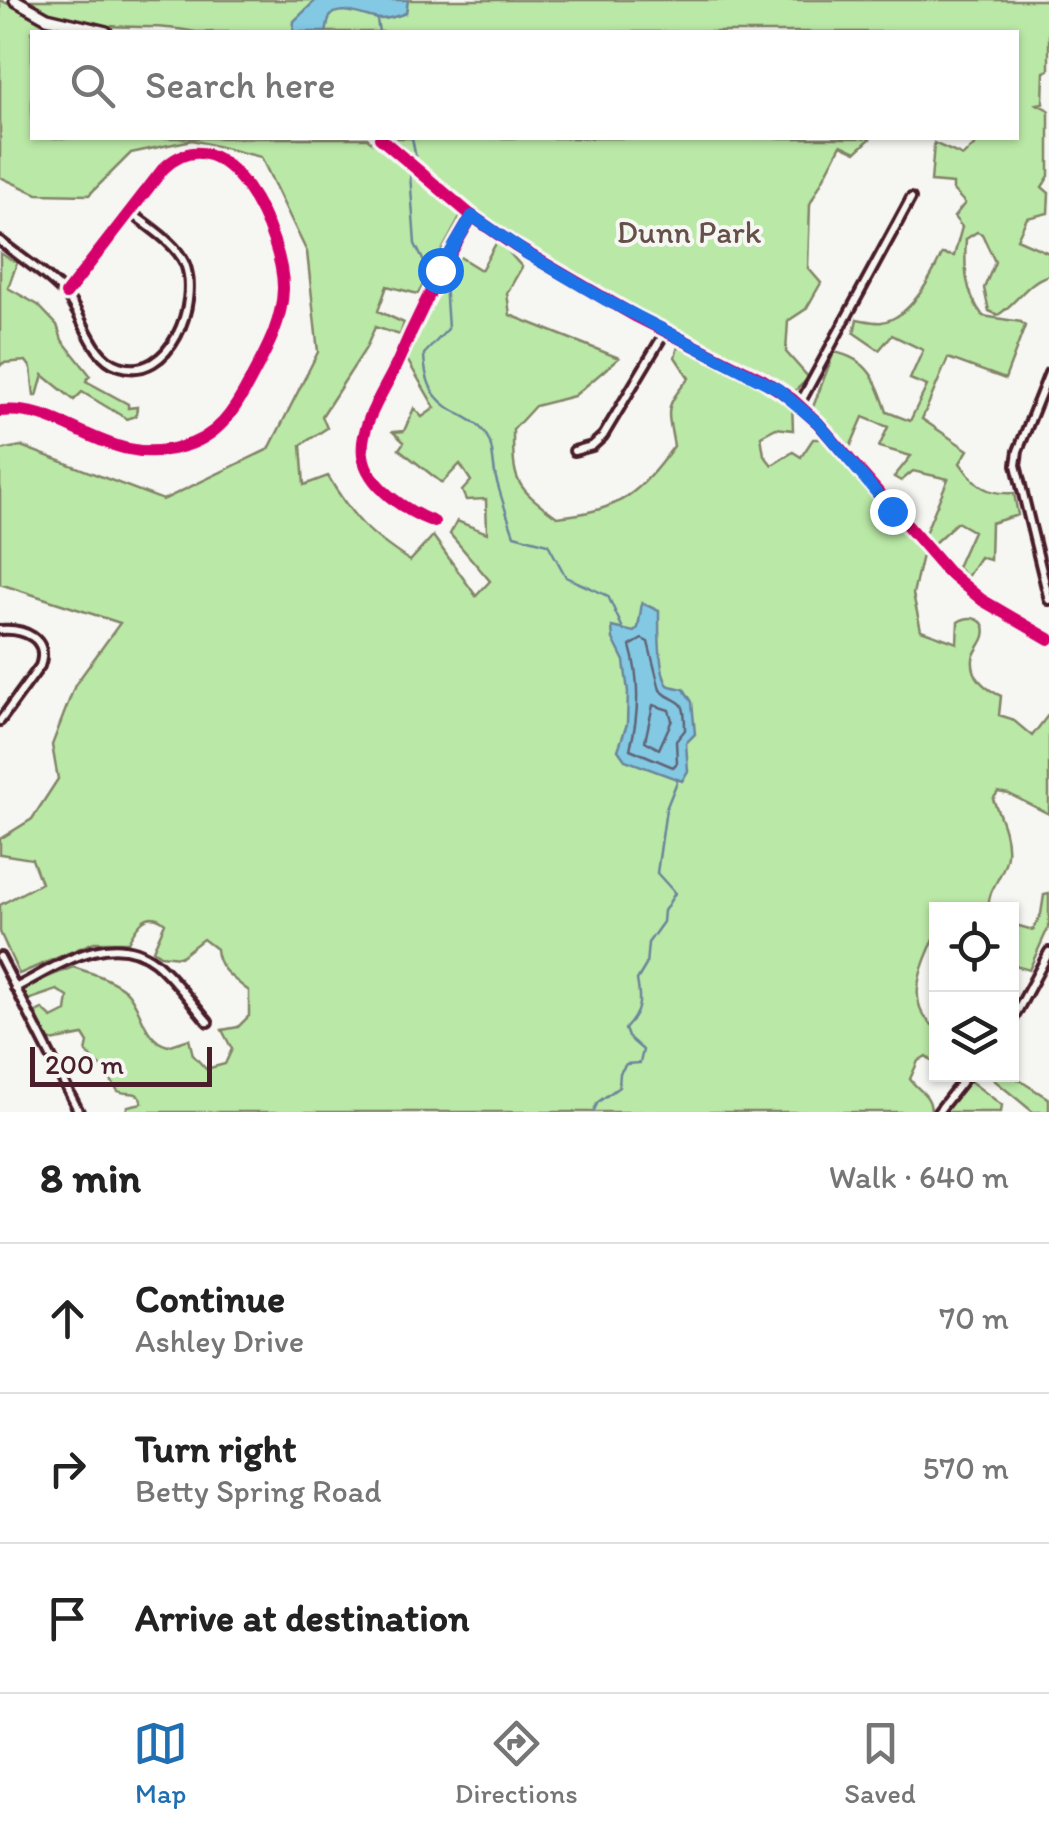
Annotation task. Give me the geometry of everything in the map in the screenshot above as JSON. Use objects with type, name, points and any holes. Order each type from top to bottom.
[{"type":"street","points":[[14,0],[41,16],[98,30]]},
{"type":"street","points":[[382,140],[472,216],[537,260],[665,332],[762,379],[799,405],[947,571],[982,600],[1049,639]]},
{"type":"street","points":[[2,410],[38,414],[124,450],[154,452],[202,440],[218,429],[238,405],[273,336],[282,301],[279,252],[262,210],[225,163],[195,153],[170,162],[66,294]]},
{"type":"street","points":[[799,405],[911,198]]},
{"type":"street","points":[[0,241],[66,294],[98,350],[114,364],[143,367],[169,347],[188,306],[190,288],[178,253],[130,212]]},
{"type":"street","points":[[434,522],[406,508],[381,487],[366,464],[363,449],[369,424],[416,317],[472,216]]},
{"type":"street","points":[[574,451],[592,446],[602,436],[665,332]]},
{"type":"street","points":[[1049,373],[1018,450],[1016,465],[1049,600]]},
{"type":"street","points":[[0,630],[32,636],[43,656],[40,666],[0,721]]},
{"type":"street","points":[[16,988],[84,953],[123,949],[156,963],[208,1022]]},
{"type":"street","points":[[1019,1008],[1049,952]]},
{"type":"street","points":[[0,957],[79,1112]]},
{"type":"street","points":[[938,1112],[962,1082]]},
{"type":"green space","points":[[0,0],[60,30],[30,30],[30,140],[192,140],[131,153],[89,195],[37,194],[0,177]]},
{"type":"green space","points":[[21,0],[1049,0],[1049,70],[1044,72],[1043,103],[1037,104],[1049,110],[1049,176],[1042,187],[1049,193],[1048,213],[1027,218],[1017,239],[1049,253],[1049,275],[1034,282],[998,315],[989,311],[984,288],[995,262],[982,234],[977,232],[966,239],[967,280],[983,316],[1025,326],[1005,379],[948,358],[922,419],[968,450],[960,463],[976,483],[996,492],[1014,493],[1018,515],[991,523],[990,560],[980,557],[967,577],[957,567],[973,531],[957,522],[932,545],[923,538],[948,479],[913,471],[901,481],[894,477],[911,456],[879,447],[888,427],[863,417],[848,452],[813,407],[834,352],[864,366],[875,381],[887,412],[910,421],[927,386],[910,379],[923,350],[892,335],[879,350],[854,333],[857,319],[882,322],[902,313],[919,295],[942,254],[954,256],[962,227],[954,217],[965,203],[953,190],[953,184],[931,182],[934,143],[963,156],[980,140],[1019,140],[1019,30],[184,30],[85,25],[45,14]]},
{"type":"green space","points":[[192,140],[370,140],[462,214],[418,294],[387,286],[378,311],[404,323],[400,335],[375,327],[366,348],[322,416],[327,428],[301,445],[304,485],[328,476],[363,524],[410,561],[433,536],[476,596],[490,581],[450,534],[457,521],[487,533],[486,499],[466,500],[462,491],[471,481],[460,464],[442,483],[399,449],[404,442],[393,432],[404,431],[414,408],[422,417],[435,408],[405,356],[455,254],[481,270],[498,240],[522,267],[507,293],[510,315],[619,358],[574,396],[535,406],[513,430],[516,472],[524,490],[557,517],[612,505],[637,489],[674,446],[671,402],[689,378],[675,357],[678,346],[792,402],[793,430],[776,428],[761,436],[764,455],[772,465],[793,452],[801,457],[813,439],[827,439],[922,555],[913,594],[921,630],[957,643],[958,622],[968,618],[981,622],[985,630],[974,656],[974,672],[1001,696],[999,715],[1012,719],[1032,736],[1049,714],[1049,814],[998,792],[993,799],[1005,833],[1007,855],[989,902],[929,902],[929,952],[920,974],[918,997],[929,1022],[929,1058],[926,1056],[918,1061],[910,1079],[927,1097],[931,1112],[125,1112],[128,1106],[142,1103],[141,1098],[118,1091],[86,1052],[88,1043],[83,1035],[45,1042],[34,1013],[42,1009],[52,1018],[66,1011],[68,997],[57,990],[28,1000],[20,988],[73,967],[125,990],[147,1030],[159,1042],[168,1046],[189,1039],[193,1055],[206,1069],[225,1064],[232,1049],[222,1030],[238,1027],[249,1016],[249,991],[227,973],[216,949],[203,939],[180,957],[160,955],[153,950],[165,923],[153,917],[143,921],[128,942],[94,942],[19,974],[0,932],[0,905],[41,883],[32,859],[0,854],[0,839],[32,819],[58,779],[52,745],[75,685],[120,623],[0,584],[0,450],[21,446],[163,500],[269,449],[318,352],[307,252],[261,157]]},
{"type":"green space","name":"Dunn Park","points":[[392,140],[869,140],[856,152],[841,145],[810,204],[808,268],[821,283],[806,309],[788,321],[786,352],[809,378],[794,392],[767,372],[668,328],[544,256],[474,208]]},
{"type":"green space","points":[[0,253],[17,263],[8,288],[38,305],[57,325],[62,340],[90,375],[86,381],[128,404],[128,408],[137,407],[136,416],[127,419],[82,392],[74,400],[43,375],[34,396],[31,368],[26,361],[0,366]]},
{"type":"green space","points":[[1049,894],[1049,926],[1029,970],[1019,967],[1019,926],[1033,930],[1044,895]]},
{"type":"green space","points":[[1019,1080],[1049,1099],[1049,1112],[1033,1112],[997,1082]]},
{"type":"green space","points":[[969,1082],[1002,1105],[1001,1112],[944,1112]]},
{"type":"water","points":[[316,0],[408,0],[406,13],[394,17],[334,13],[327,30],[293,30],[294,21]]},
{"type":"water","points":[[642,603],[659,611],[665,679],[669,686],[684,689],[692,702],[695,734],[686,743],[688,771],[682,781],[625,760],[618,750],[627,724],[628,692],[624,661],[613,639],[612,627],[634,632]]},
{"type":"waterway","points":[[377,20],[379,30]]},
{"type":"waterway","points":[[412,140],[417,163]]},
{"type":"waterway","points":[[413,170],[410,174],[415,244],[427,268]]},
{"type":"waterway","points":[[445,282],[448,329],[424,354],[433,392],[442,403],[474,422],[490,443],[514,535],[548,544],[566,577],[608,596],[624,631]]},
{"type":"waterway","points":[[593,1112],[598,1102],[619,1087],[620,1073],[626,1064],[640,1063],[643,1050],[625,1029],[638,1006],[637,980],[646,965],[648,943],[663,922],[664,911],[675,893],[657,873],[666,809],[678,779]]},
{"type":"cycle path","points":[[382,140],[472,216],[515,246],[635,316],[762,379],[792,399],[818,423],[947,571],[982,600],[1049,639]]},
{"type":"cycle path","points":[[0,411],[24,411],[46,417],[130,449],[154,451],[194,443],[223,422],[244,392],[276,326],[283,289],[274,240],[247,187],[229,167],[208,155],[186,154],[163,169],[66,294]]},
{"type":"cycle path","points":[[434,522],[412,512],[380,488],[366,467],[363,443],[374,407],[472,216]]},
{"type":"route","points":[[440,270],[472,216],[606,300],[778,389],[818,423],[892,511]]}]
